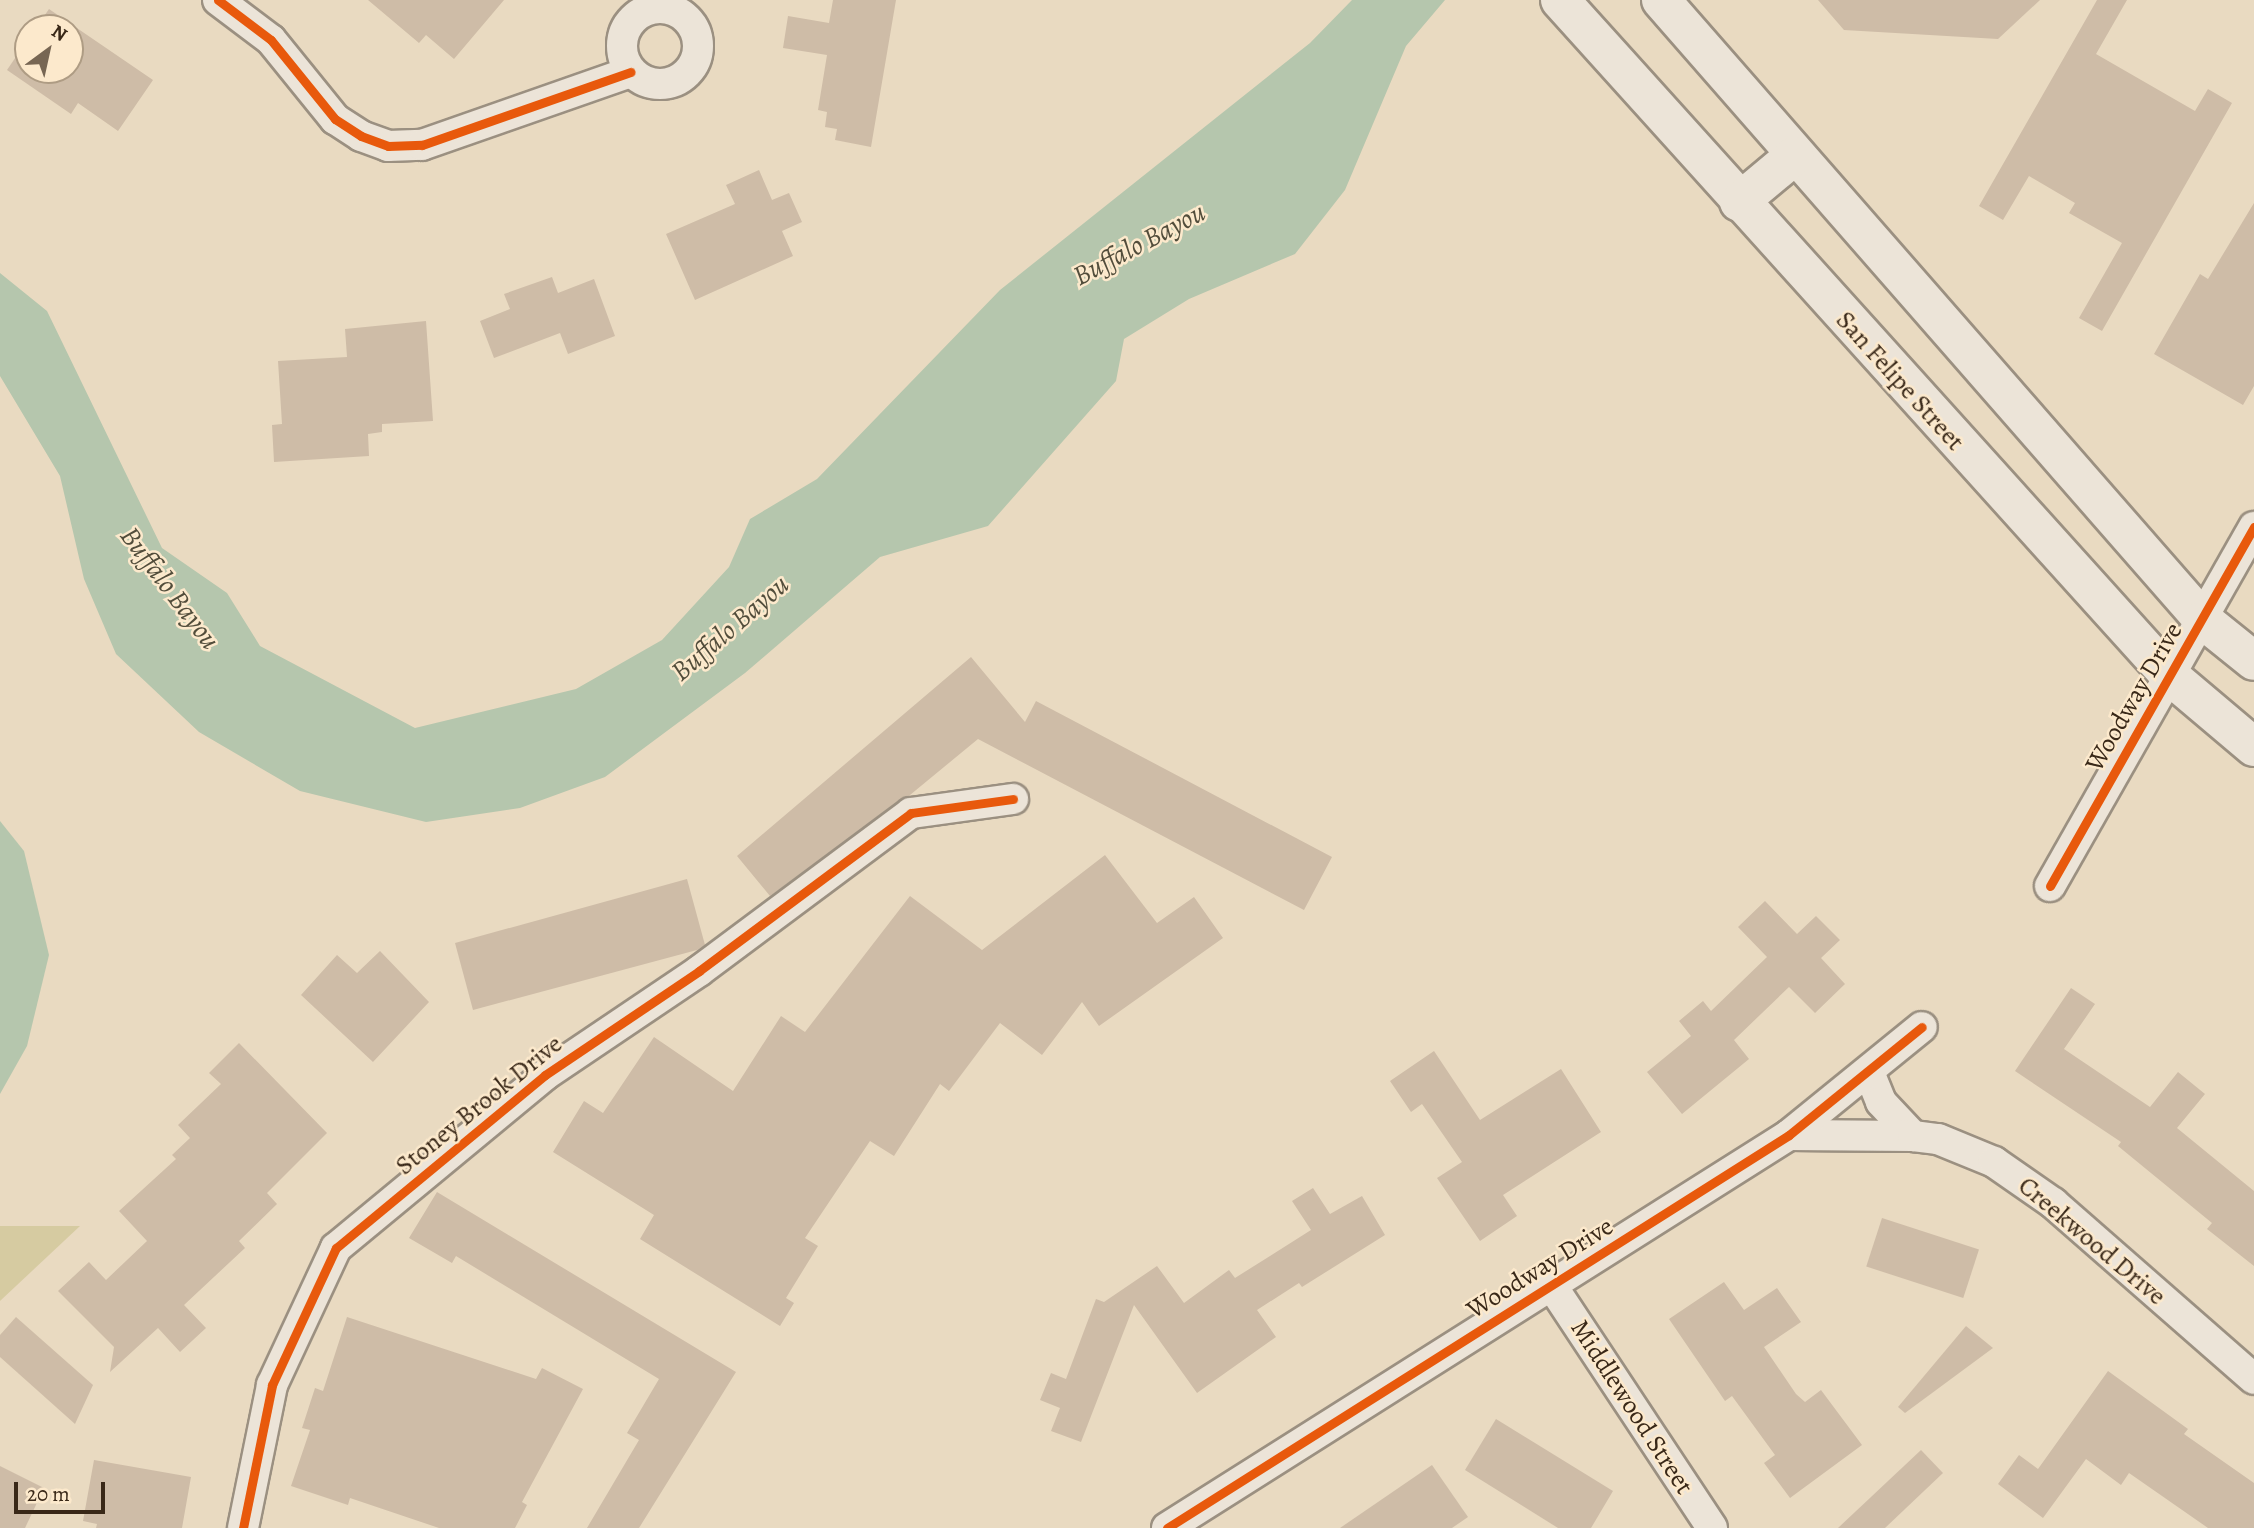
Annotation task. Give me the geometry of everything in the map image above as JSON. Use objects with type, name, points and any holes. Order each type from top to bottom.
[{"type":"main road","name":"San Felipe Street","points":[[1560,0],[1739,202],[2169,676],[2254,747]]},
{"type":"main road","points":[[1661,0],[1794,156],[2203,620],[2254,661]]},
{"type":"main road","points":[[1739,202],[1794,156]]},
{"type":"street","points":[[218,0],[271,40],[335,120],[360,136],[388,146],[422,145],[631,72]]},
{"type":"street","name":"Woodway Drive","points":[[2050,886],[2254,527]]},
{"type":"street","name":"Stoney Brook Drive","points":[[243,1528],[272,1385],[337,1248],[545,1075],[698,971],[911,813],[1013,799]]},
{"type":"street","name":"Woodway Drive","points":[[1167,1528],[1789,1135],[1922,1027]]},
{"type":"street","points":[[1869,1072],[1881,1102],[1913,1136]]},
{"type":"street","name":"Creekwood Drive","points":[[1789,1135],[1913,1136],[1938,1139],[1994,1162],[2053,1203],[2254,1379]]},
{"type":"street","name":"Middlewood Street","points":[[1552,1286],[1712,1528]]},
{"type":"shaded area","points":[[0,1226],[80,1226],[0,1301]]},
{"type":"water","name":"Buffalo Bayou","points":[[1352,0],[1445,0],[1406,46],[1345,190],[1295,254],[1189,299],[1124,339],[1116,381],[988,526],[880,557],[745,673],[605,777],[520,808],[426,822],[300,791],[199,732],[116,654],[84,579],[60,476],[0,376],[0,273],[47,311],[162,548],[227,593],[260,646],[415,728],[576,689],[662,640],[729,567],[750,519],[817,479],[1000,290],[1310,43]]},
{"type":"water","points":[[0,821],[24,851],[49,955],[27,1046],[0,1094]]},
{"type":"building","points":[[368,0],[504,0],[454,59],[426,35],[419,43]]},
{"type":"building","points":[[833,0],[896,0],[871,147],[835,140],[837,129],[825,127],[827,112],[818,110],[827,55],[783,48],[788,16],[829,23]]},
{"type":"building","points":[[1818,0],[2040,0],[1998,39],[1844,30]]},
{"type":"building","points":[[2097,0],[2127,0],[2096,54],[2195,111],[2208,89],[2232,103],[2102,331],[2079,318],[2122,243],[2069,213],[2075,203],[2029,176],[2003,220],[1979,206]]},
{"type":"building","points":[[84,33],[153,80],[118,131],[78,103],[71,114],[27,84],[84,84]]},
{"type":"building","points":[[14,60],[14,75],[7,70]]},
{"type":"building","points":[[759,170],[772,200],[789,193],[802,222],[782,231],[793,256],[695,300],[666,234],[735,204],[726,185]]},
{"type":"building","points":[[2254,203],[2254,386],[2243,405],[2154,354],[2200,274],[2208,279]]},
{"type":"building","points":[[552,277],[558,293],[594,279],[615,336],[568,354],[560,333],[494,358],[480,321],[510,309],[504,294]]},
{"type":"building","points":[[426,321],[433,421],[382,424],[382,432],[368,434],[369,456],[274,462],[272,425],[282,424],[278,361],[347,357],[345,329]]},
{"type":"building","points":[[971,657],[1025,722],[1036,701],[1332,857],[1304,910],[978,739],[910,795],[770,896],[737,856]]},
{"type":"building","points":[[1105,855],[1157,923],[1194,897],[1223,938],[1099,1026],[1082,1002],[1042,1055],[1000,1023],[949,1091],[940,1084],[894,1156],[870,1141],[805,1238],[818,1246],[786,1298],[794,1303],[780,1326],[640,1239],[654,1215],[553,1152],[584,1101],[603,1113],[654,1037],[733,1091],[781,1016],[805,1032],[910,896],[982,950]]},
{"type":"building","points":[[687,879],[705,945],[697,950],[473,1010],[455,943]]},
{"type":"building","points":[[1765,901],[1797,934],[1816,916],[1840,940],[1821,958],[1845,984],[1815,1013],[1789,987],[1734,1040],[1749,1059],[1682,1114],[1647,1072],[1691,1036],[1679,1021],[1703,1001],[1711,1011],[1767,957],[1738,927]]},
{"type":"building","points":[[380,951],[429,1002],[373,1062],[301,995],[337,955],[357,973]]},
{"type":"building","points":[[2071,988],[2095,1004],[2064,1049],[2150,1107],[2178,1072],[2205,1094],[2177,1128],[2254,1191],[2254,1266],[2207,1229],[2212,1223],[2118,1146],[2121,1142],[2015,1071]]},
{"type":"building","points":[[239,1043],[327,1133],[267,1193],[277,1204],[239,1241],[245,1248],[184,1305],[206,1328],[180,1352],[158,1328],[110,1372],[114,1347],[58,1291],[89,1262],[106,1280],[147,1241],[119,1211],[176,1159],[172,1155],[190,1138],[178,1125],[221,1084],[209,1073]]},
{"type":"building","points":[[1434,1051],[1480,1120],[1561,1069],[1601,1132],[1503,1195],[1517,1216],[1480,1241],[1437,1178],[1462,1162],[1422,1104],[1411,1112],[1390,1081]]},
{"type":"building","points":[[1313,1188],[1330,1214],[1362,1196],[1385,1235],[1302,1287],[1299,1283],[1257,1310],[1276,1337],[1197,1393],[1134,1305],[1081,1442],[1051,1431],[1060,1408],[1040,1400],[1051,1373],[1066,1379],[1096,1299],[1104,1302],[1157,1266],[1184,1303],[1229,1270],[1235,1278],[1311,1230],[1292,1201]]},
{"type":"building","points":[[437,1192],[736,1372],[639,1528],[587,1528],[639,1440],[627,1433],[659,1379],[456,1256],[452,1263],[409,1238]]},
{"type":"building","points":[[1882,1218],[1979,1250],[1963,1298],[1866,1267]]},
{"type":"building","points":[[1724,1282],[1744,1310],[1777,1288],[1801,1322],[1764,1347],[1796,1394],[1805,1402],[1821,1390],[1862,1445],[1790,1498],[1764,1463],[1775,1455],[1732,1396],[1725,1401],[1669,1319]]},
{"type":"building","points":[[16,1317],[93,1385],[75,1424],[0,1357],[0,1335]]},
{"type":"building","points":[[347,1317],[536,1379],[542,1368],[583,1389],[522,1502],[527,1505],[515,1528],[439,1528],[350,1498],[348,1505],[291,1486],[310,1430],[302,1428],[315,1388],[323,1391]]},
{"type":"building","points":[[1966,1326],[1993,1348],[1905,1413],[1898,1407]]},
{"type":"building","points":[[2108,1371],[2188,1429],[2184,1434],[2254,1483],[2254,1528],[2208,1528],[2129,1473],[2121,1485],[2086,1459],[2043,1518],[1998,1484],[2019,1455],[2038,1469]]},
{"type":"building","points":[[1496,1419],[1613,1491],[1591,1528],[1558,1528],[1465,1470]]},
{"type":"building","points":[[1921,1450],[1943,1473],[1885,1528],[1838,1528]]},
{"type":"building","points":[[94,1460],[191,1477],[182,1528],[96,1528],[97,1524],[83,1521]]},
{"type":"building","points":[[1432,1465],[1468,1517],[1452,1528],[1340,1528]]},
{"type":"building","points":[[0,1466],[44,1488],[25,1528],[0,1528]]},
{"type":"cycle path","points":[[218,0],[271,40],[335,119],[361,136],[388,146],[422,145],[631,72]]},
{"type":"cycle path","points":[[2050,886],[2254,527]]},
{"type":"cycle path","points":[[243,1528],[272,1385],[336,1248],[545,1075],[699,971],[911,813],[1013,799]]},
{"type":"cycle path","points":[[1167,1528],[1789,1135],[1922,1027]]}]
